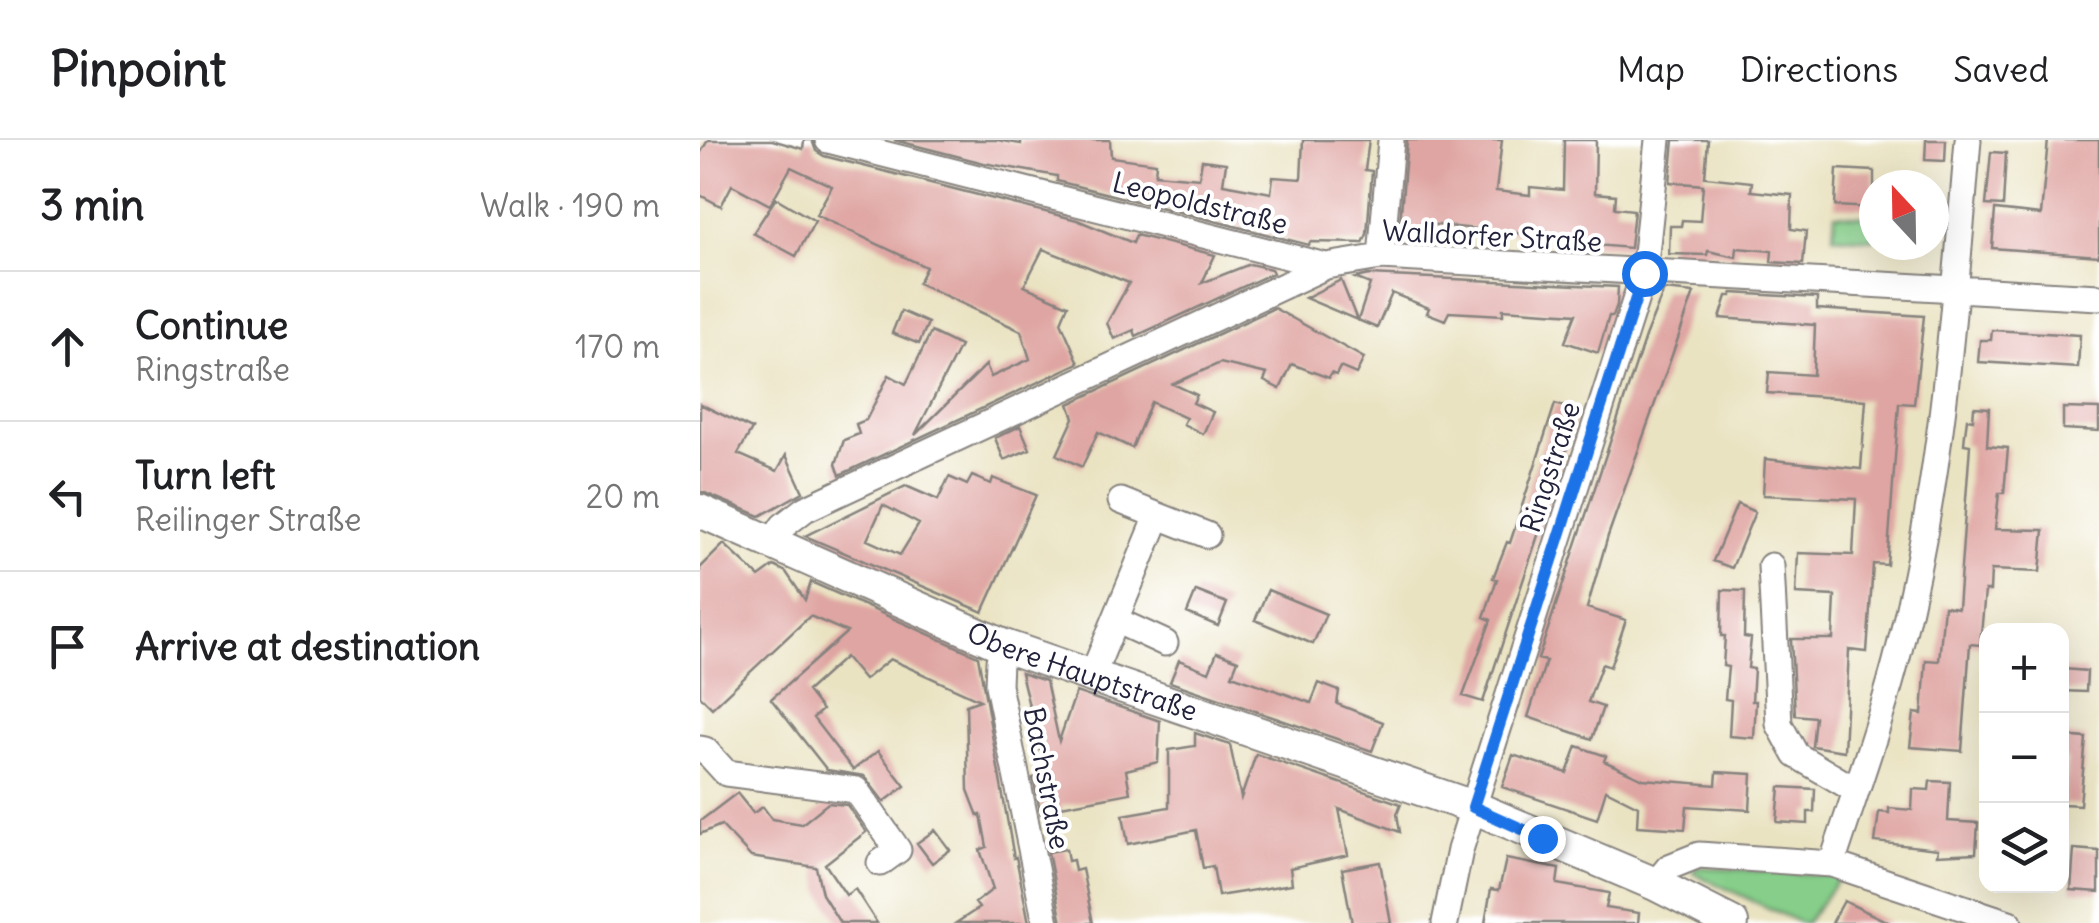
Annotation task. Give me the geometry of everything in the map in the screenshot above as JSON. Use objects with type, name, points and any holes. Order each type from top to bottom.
[{"type":"main road","name":"Obere Hauptstraße","points":[[705,521],[772,543],[1004,646],[1473,807],[1655,884],[1732,923]]},
{"type":"street","name":"Leopoldstraße","points":[[828,140],[1326,266]]},
{"type":"street","points":[[1381,258],[1392,140]]},
{"type":"street","name":"Ringstraße","points":[[1445,923],[1473,807],[1644,273],[1658,140]]},
{"type":"street","points":[[1832,864],[1900,647],[1923,536],[1945,404],[1968,140]]},
{"type":"street","name":"Walldorfer Straße","points":[[772,543],[782,526],[805,509],[1326,266],[1381,258],[2099,297]]},
{"type":"street","points":[[1121,501],[1207,535]]},
{"type":"street","points":[[1092,676],[1158,516]]},
{"type":"street","points":[[1771,566],[1779,724],[1796,755],[1855,790]]},
{"type":"street","points":[[1115,620],[1165,643]]},
{"type":"street","name":"Bachstraße","points":[[1004,646],[998,662],[998,685],[1046,923]]},
{"type":"street","points":[[700,750],[705,750],[726,773],[856,790],[898,850],[880,863]]},
{"type":"street","points":[[1655,884],[1669,866],[1699,855],[1832,864],[2010,923]]},
{"type":"green space","points":[[1835,214],[1859,216],[1859,238],[1833,236]]},
{"type":"green space","points":[[1697,867],[1841,876],[1806,923],[1800,923],[1693,873]]},
{"type":"building","points":[[708,140],[772,140],[803,149],[804,140],[812,140],[816,151],[824,156],[1077,220],[1133,243],[1136,235],[1215,255],[1202,283],[1250,264],[1273,273],[1136,336],[1134,330],[1114,339],[1107,323],[1129,283],[1043,249],[1024,286],[1068,305],[1061,322],[1079,363],[840,475],[836,464],[844,440],[859,434],[856,424],[866,420],[889,375],[906,384],[931,332],[960,346],[915,435],[986,365],[991,377],[1030,359],[1021,331],[918,283],[926,267],[816,215],[832,186],[791,167],[770,205],[732,185],[721,206],[700,195],[700,154]]},
{"type":"building","points":[[894,140],[997,140],[1021,144],[1021,140],[1110,140],[1111,157],[1156,163],[1155,174],[1199,178],[1202,160],[1226,163],[1223,184],[1271,193],[1273,177],[1301,179],[1303,140],[1369,140],[1365,170],[1372,171],[1367,234],[1363,243],[1309,245],[1057,181],[1057,176],[984,163]]},
{"type":"building","points":[[1407,140],[1502,140],[1496,191],[1530,195],[1530,187],[1563,190],[1564,140],[1596,140],[1595,193],[1616,195],[1615,208],[1634,210],[1630,248],[1428,224],[1427,239],[1399,236]]},
{"type":"building","points":[[1674,140],[1708,140],[1705,177],[1752,182],[1751,191],[1792,195],[1791,229],[1806,231],[1803,264],[1771,262],[1772,251],[1737,248],[1736,257],[1708,251],[1707,255],[1669,254],[1670,226],[1681,226],[1682,220],[1700,221],[1703,185],[1670,182]]},
{"type":"building","points":[[1926,140],[1946,140],[1945,161],[1925,160]]},
{"type":"building","points":[[2048,140],[2099,140],[2099,256],[1992,248],[1995,210],[2041,215]]},
{"type":"building","points":[[1991,152],[2006,153],[2003,206],[1986,205]]},
{"type":"building","points":[[1837,169],[1859,170],[1859,207],[1835,206]]},
{"type":"building","points":[[776,198],[815,221],[796,256],[753,233]]},
{"type":"building","points":[[1369,275],[1618,287],[1617,305],[1613,316],[1609,316],[1598,353],[1565,342],[1576,314],[1503,309],[1503,315],[1449,312],[1445,320],[1427,313],[1429,308],[1392,293],[1377,328],[1358,320],[1370,284],[1355,278]]},
{"type":"building","points":[[1341,280],[1357,320],[1305,298]]},
{"type":"building","points":[[1664,290],[1694,293],[1608,536],[1587,608],[1626,620],[1610,667],[1602,664],[1588,702],[1603,707],[1592,739],[1528,717],[1546,661],[1538,659]]},
{"type":"building","points":[[1732,293],[1817,298],[1817,309],[1924,316],[1914,404],[1899,403],[1887,565],[1873,564],[1867,652],[1849,650],[1844,751],[1812,746],[1815,717],[1795,715],[1791,639],[1833,639],[1835,596],[1796,594],[1798,553],[1853,555],[1856,499],[1763,495],[1765,459],[1861,469],[1866,400],[1767,393],[1769,372],[1813,375],[1815,325],[1720,318],[1727,296]]},
{"type":"building","points":[[1274,308],[1364,358],[1356,374],[1340,367],[1329,378],[1292,364],[1280,389],[1264,381],[1267,374],[1220,363],[1173,384],[1197,395],[1193,403],[1213,412],[1203,434],[1183,424],[1186,418],[1151,402],[1132,448],[1098,432],[1082,467],[1057,455],[1074,418],[1069,404]]},
{"type":"building","points":[[901,311],[928,323],[919,344],[892,333]]},
{"type":"building","points":[[1992,330],[2080,335],[2078,368],[1978,362],[1980,340],[1991,340]]},
{"type":"building","points":[[700,404],[752,429],[738,454],[777,471],[786,455],[803,492],[760,516],[700,491]]},
{"type":"building","points":[[1555,404],[1579,411],[1483,702],[1463,696],[1491,620],[1484,617],[1497,579],[1493,578],[1507,542],[1510,543]]},
{"type":"building","points":[[1974,407],[1989,408],[1987,446],[2008,448],[2004,493],[1999,493],[1995,529],[2044,530],[2040,572],[1991,570],[1990,591],[1985,591],[1979,623],[1979,645],[1970,644],[1962,751],[1910,747],[1914,713],[1922,714],[1926,660],[1939,661],[1944,606],[1958,608],[1970,445],[1964,444],[1967,419],[1973,420]]},
{"type":"building","points":[[2063,408],[2099,409],[2099,431],[2063,429]]},
{"type":"building","points":[[1020,426],[1030,449],[1004,460],[995,438]]},
{"type":"building","points":[[972,476],[991,484],[993,478],[1036,495],[983,612],[805,536],[906,486],[938,500],[949,477],[967,485]],"holes":[[[883,505],[919,524],[900,555],[867,540]]]},
{"type":"building","points":[[1737,504],[1755,512],[1732,568],[1713,561]]},
{"type":"building","points":[[724,544],[759,577],[774,566],[786,572],[805,600],[811,582],[978,656],[1029,923],[956,923],[979,908],[975,903],[993,889],[980,850],[987,847],[981,815],[978,816],[968,790],[966,705],[980,700],[890,659],[864,680],[845,657],[807,691],[822,710],[813,718],[853,770],[878,751],[905,786],[884,802],[864,776],[827,770],[771,699],[847,632],[810,616],[712,708],[700,696],[700,568]]},
{"type":"building","points":[[1268,590],[1326,614],[1313,644],[1255,620]]},
{"type":"building","points":[[1722,590],[1745,591],[1744,637],[1751,638],[1748,668],[1754,669],[1752,701],[1756,701],[1754,738],[1729,736],[1731,700],[1725,699],[1728,667],[1723,666]]},
{"type":"building","points":[[1196,591],[1227,603],[1218,626],[1187,613]]},
{"type":"building","points":[[1217,652],[1238,660],[1232,675],[1311,703],[1319,683],[1339,691],[1337,704],[1383,722],[1372,751],[1170,682],[1179,660],[1209,672]]},
{"type":"building","points":[[2069,670],[2087,671],[2086,692],[2069,691]]},
{"type":"building","points":[[1021,673],[1046,681],[1059,741],[1076,692],[1160,721],[1158,762],[1126,770],[1130,793],[1061,806],[1062,812],[1041,815],[1033,778],[1046,776]]},
{"type":"building","points":[[1195,733],[1230,745],[1241,798],[1256,754],[1401,804],[1397,814],[1400,832],[1339,809],[1348,855],[1290,868],[1292,884],[1218,896],[1213,866],[1203,868],[1196,830],[1128,844],[1123,815],[1169,807],[1169,750],[1195,746]]},
{"type":"building","points":[[2069,737],[2086,738],[2080,805],[2069,804]]},
{"type":"building","points":[[1577,746],[1606,756],[1604,761],[1643,779],[1716,785],[1717,772],[1752,774],[1750,810],[1687,806],[1685,829],[1637,826],[1638,806],[1606,790],[1597,819],[1502,787],[1513,755],[1567,773]]},
{"type":"building","points":[[1930,781],[1950,782],[1948,821],[1978,823],[1976,853],[1937,855],[1938,849],[1875,842],[1879,812],[1889,813],[1889,808],[1912,810],[1913,789],[1929,790]]},
{"type":"building","points":[[1780,787],[1815,789],[1814,812],[1808,812],[1808,824],[1777,822]]},
{"type":"building","points":[[737,793],[753,813],[763,807],[772,819],[802,824],[828,803],[847,805],[866,832],[825,864],[846,895],[855,889],[877,923],[840,923],[822,894],[816,867],[751,857],[721,825],[700,834],[700,821]]},
{"type":"building","points":[[935,830],[950,850],[932,863],[917,843]]},
{"type":"building","points":[[1066,849],[1075,871],[1082,869],[1093,923],[1062,923],[1048,852]]},
{"type":"building","points":[[2074,849],[2099,851],[2099,892],[2071,890]]},
{"type":"building","points":[[1506,859],[1559,869],[1557,884],[1609,893],[1606,908],[1639,913],[1638,923],[1485,923],[1491,889],[1499,890]]},
{"type":"building","points":[[1380,862],[1391,923],[1352,923],[1342,869]]},
{"type":"building","points":[[1844,901],[1890,923],[1832,923]]},
{"type":"route","points":[[1542,838],[1473,807],[1644,273]]}]
